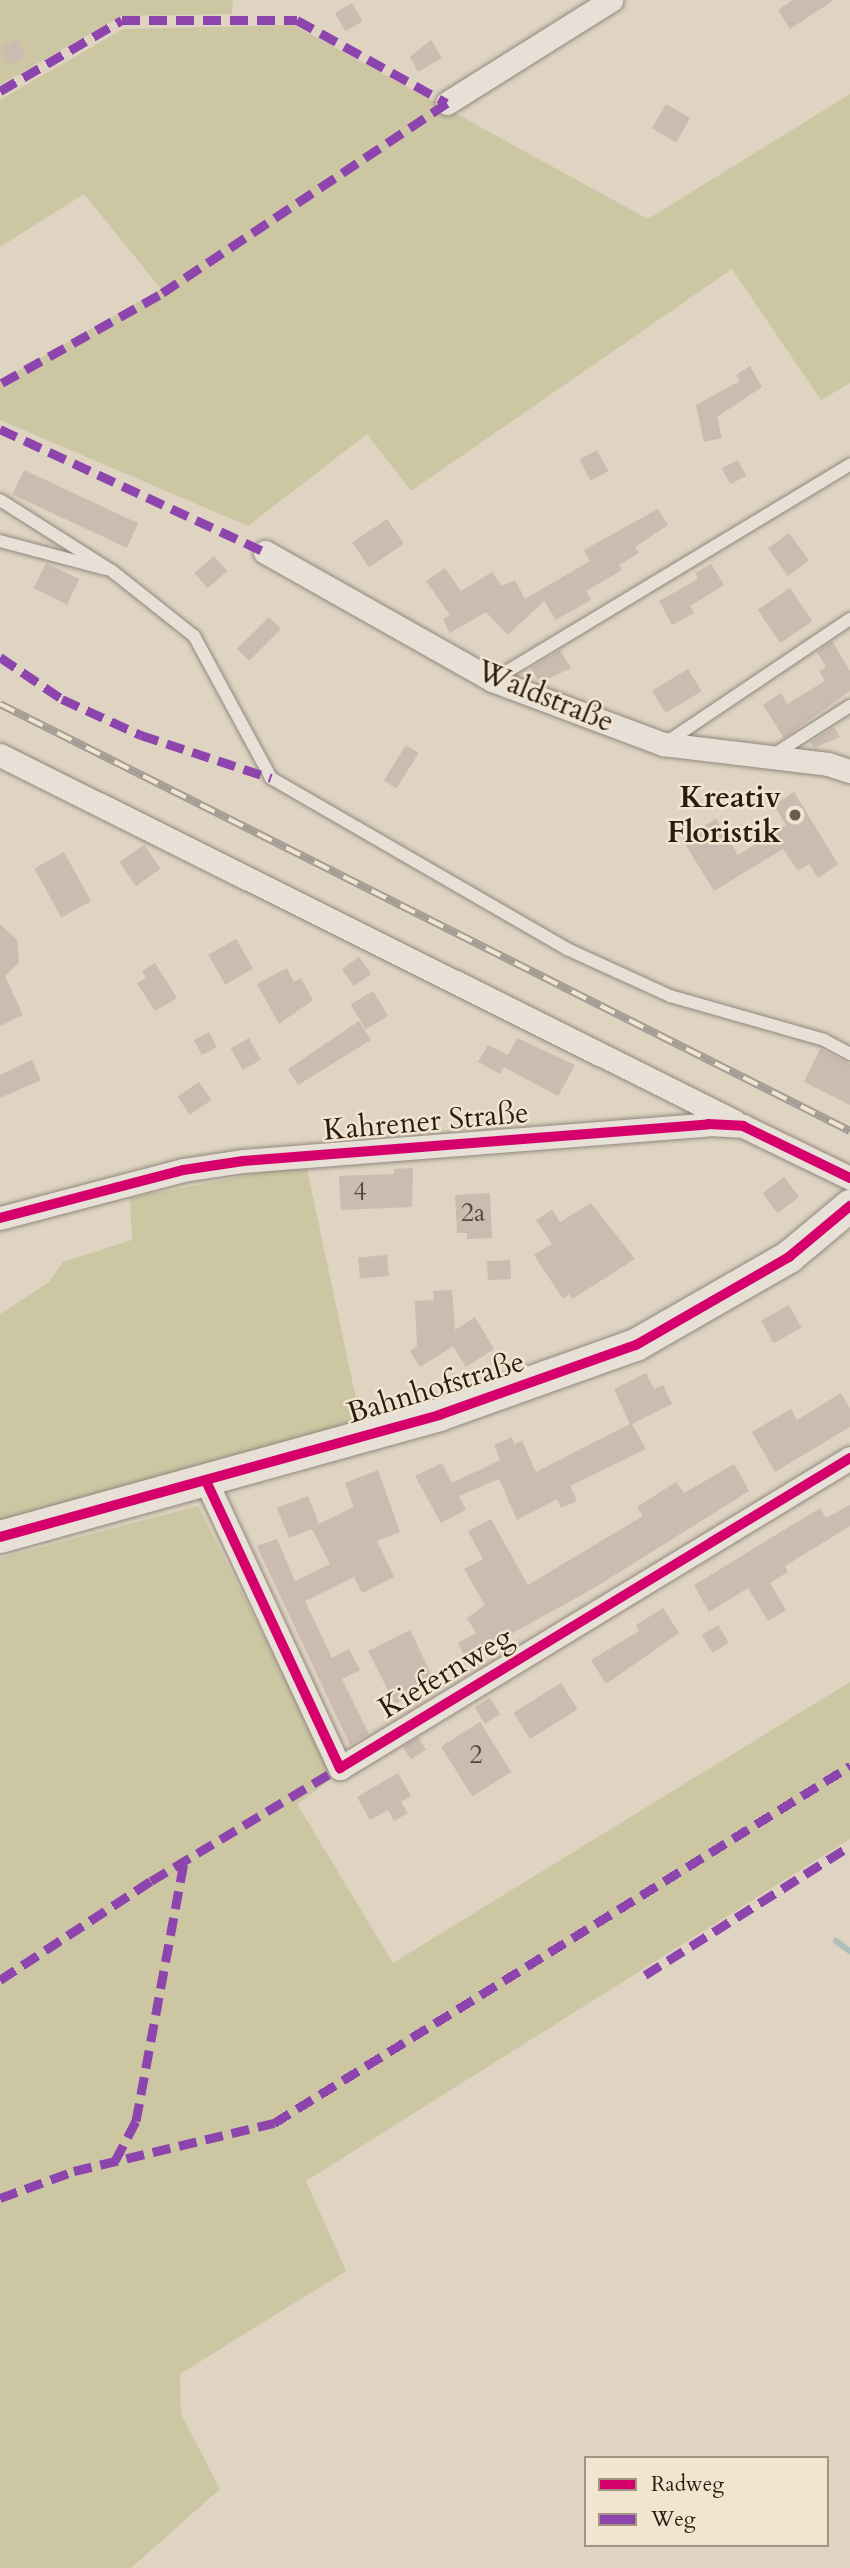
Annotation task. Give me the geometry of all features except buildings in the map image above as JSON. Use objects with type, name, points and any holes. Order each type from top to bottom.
[{"type":"main road","name":"Bahnhofstraße","points":[[0,1537],[439,1415],[636,1345],[789,1257],[850,1206]]},
{"type":"street","points":[[447,103],[611,0]]},
{"type":"street","name":"Waldstraße","points":[[265,552],[492,680],[663,744],[769,757],[850,771]]},
{"type":"street","name":"Kahrener Straße","points":[[0,755],[850,1178]]},
{"type":"street","name":"Kahrener Straße","points":[[0,1218],[183,1170],[243,1161],[708,1124],[743,1126]]},
{"type":"street","name":"Kiefernweg","points":[[206,1480],[340,1768],[850,1458]]},
{"type":"lane","points":[[492,680],[850,465]]},
{"type":"lane","points":[[0,500],[112,571],[194,636],[271,778],[567,949],[670,996],[824,1040],[850,1054]]},
{"type":"lane","points":[[0,541],[112,571]]},
{"type":"lane","points":[[663,744],[850,619]]},
{"type":"lane","points":[[769,757],[850,706]]},
{"type":"shaded area","points":[[0,0],[233,0],[232,14],[121,16],[0,85]]},
{"type":"shaded area","points":[[294,25],[648,219],[850,94],[850,383],[821,400],[732,269],[411,491],[367,434],[248,526],[0,420],[0,381],[161,289],[84,194],[0,247],[0,100],[123,29]]},
{"type":"shaded area","points":[[306,1164],[361,1422],[0,1526],[0,1314],[49,1282],[63,1262],[132,1240],[130,1198]]},
{"type":"shaded area","points":[[198,1506],[335,1777],[297,1804],[393,1963],[850,1682],[850,1839],[306,2181],[346,2271],[180,2374],[181,2414],[220,2489],[131,2568],[0,2568],[0,1558]]},
{"type":"waterway","points":[[836,1941],[850,1951]]},
{"type":"railway","points":[[0,704],[850,1131]]},
{"type":"marked path","points":[[0,91],[122,20],[297,20],[447,103],[159,295],[0,384]]},
{"type":"marked path","points":[[0,429],[265,552]]},
{"type":"marked path","points":[[0,657],[62,699],[141,735],[271,778]]},
{"type":"marked path","points":[[0,1980],[151,1881],[344,1765]]},
{"type":"marked path","points":[[0,2198],[74,2171],[274,2123],[850,1766]]},
{"type":"marked path","points":[[645,1975],[850,1846]]},
{"type":"marked path","points":[[115,2161],[136,2121],[184,1862]]},
{"type":"cycle path","points":[[0,1218],[183,1170],[243,1161],[708,1124],[743,1126],[850,1178]]},
{"type":"cycle path","points":[[0,1537],[439,1415],[636,1345],[789,1257],[850,1206]]},
{"type":"cycle path","points":[[206,1481],[340,1768],[850,1458]]},
{"type":"place","name":"Kreativ Floristik","points":[[795,815]]}]
